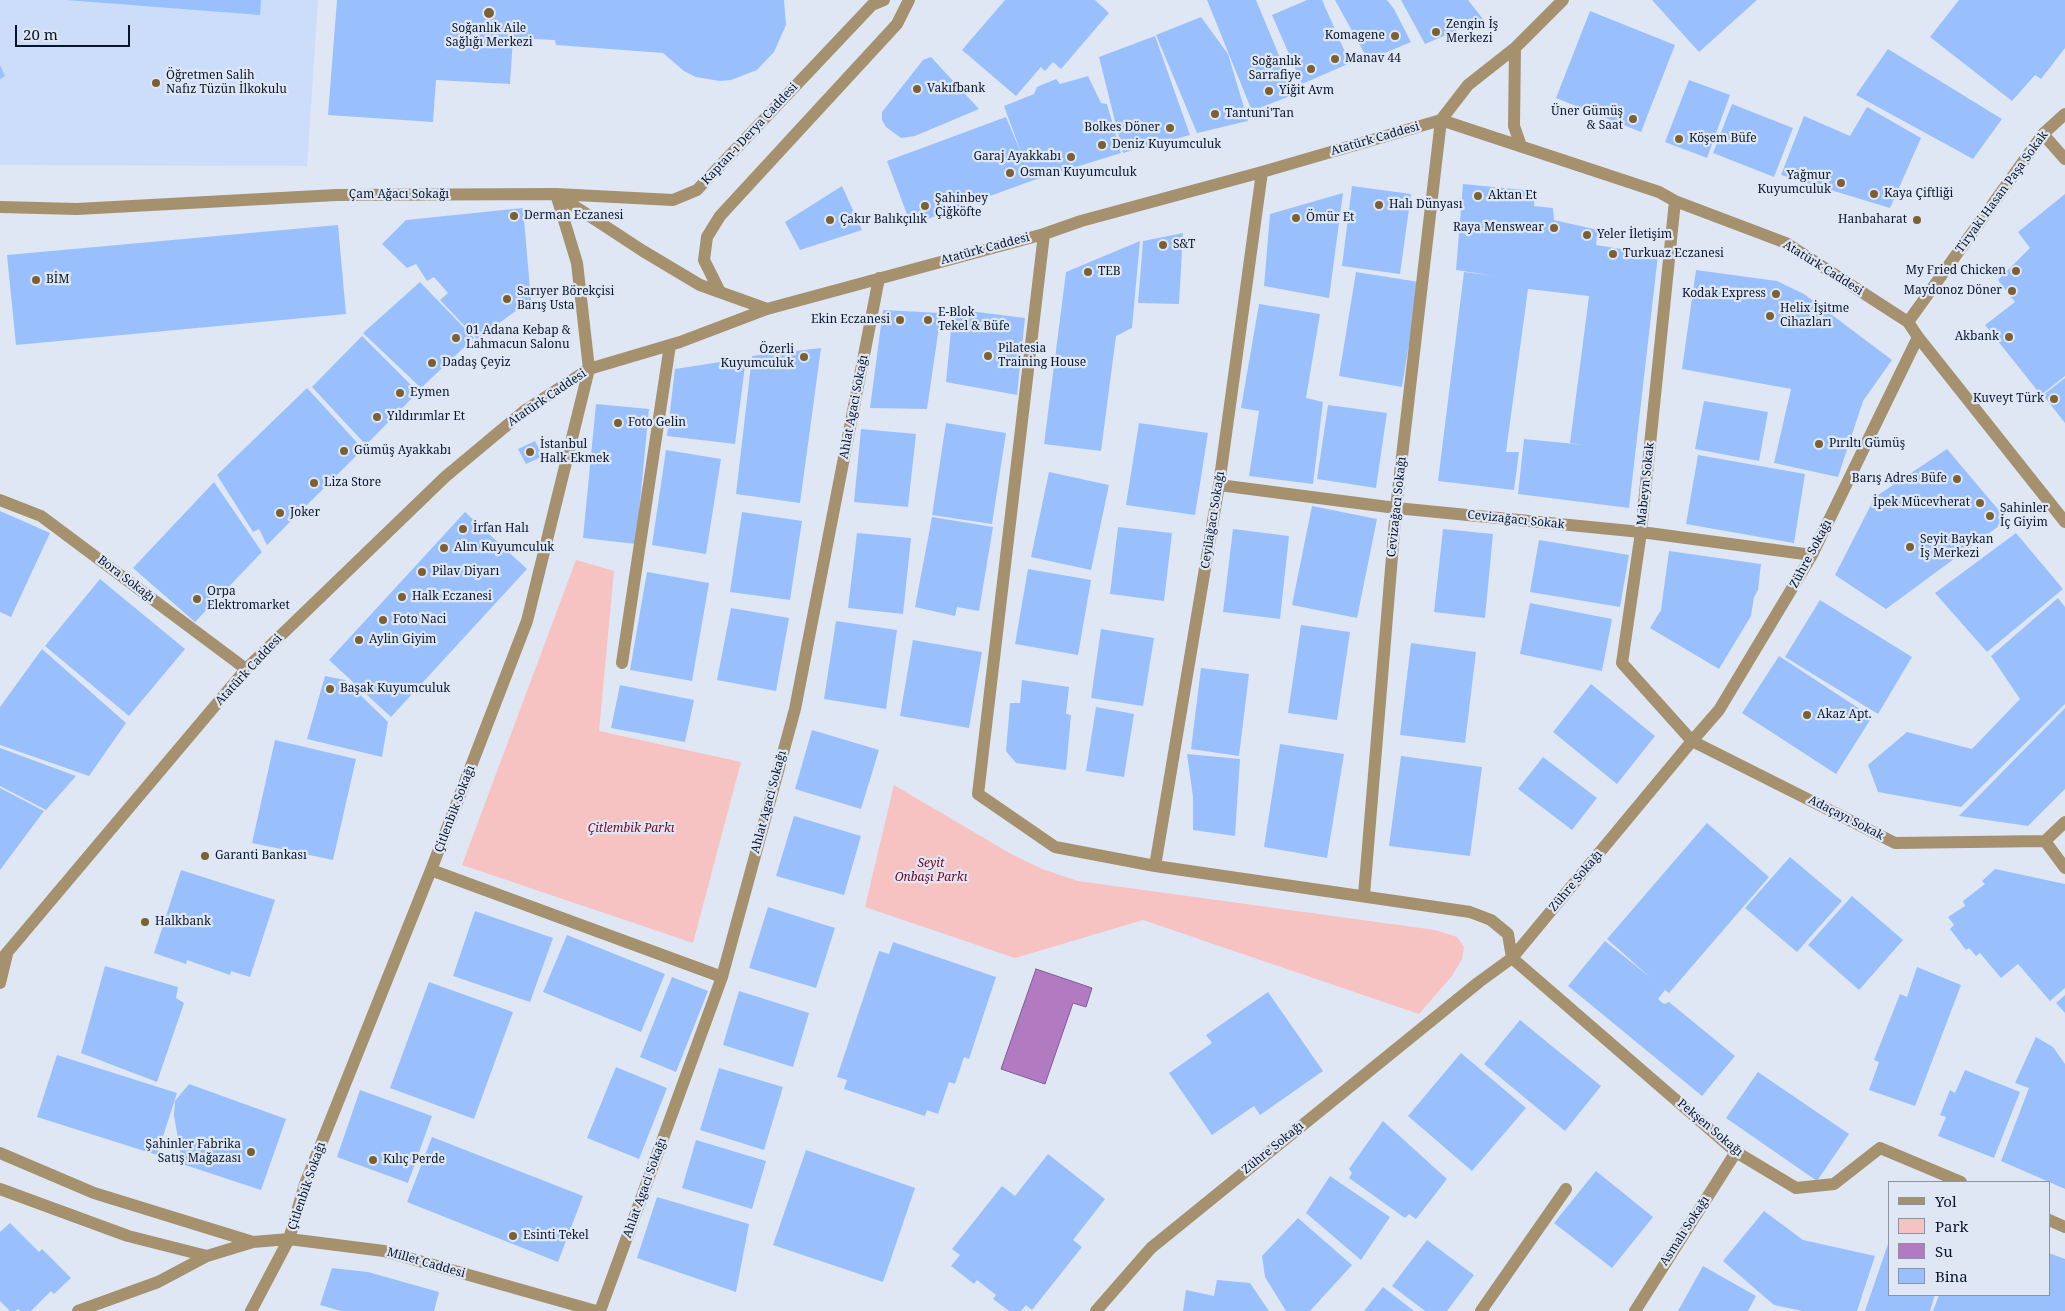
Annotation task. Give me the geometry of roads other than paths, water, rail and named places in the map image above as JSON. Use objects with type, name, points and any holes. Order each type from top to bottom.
[{"type":"street","name":"Kaptan-ı Derya Caddesi","points":[[556,194],[673,200],[697,190],[872,6],[884,0]]},
{"type":"street","points":[[720,292],[704,260],[707,237],[720,216],[897,24],[909,0]]},
{"type":"street","points":[[1441,120],[1468,85],[1515,48],[1563,0]]},
{"type":"street","points":[[1515,48],[1514,126],[1521,146]]},
{"type":"street","name":"Tiryaki Hasan Paşa Sokak","points":[[1908,322],[2043,134],[2065,114]]},
{"type":"street","name":"Atatürk Caddesi","points":[[0,982],[4,956],[246,669],[444,477],[524,411],[589,370],[670,345],[767,309],[1044,234],[1081,221],[1262,172],[1441,120],[1659,192],[1675,201],[1786,243],[1908,322],[2065,522]]},
{"type":"street","name":"Cevizağacı Sokağı","points":[[1364,895],[1396,508],[1441,120]]},
{"type":"street","points":[[2043,134],[2065,159]]},
{"type":"street","name":"Ceyilağacı Sokağı","points":[[1155,866],[1219,486],[1262,172]]},
{"type":"street","name":"Çam Ağacı Sokağı","points":[[0,207],[77,209],[336,195],[556,194]]},
{"type":"street","points":[[556,194],[643,251],[700,285],[767,309]]},
{"type":"street","points":[[556,194],[577,263],[589,370]]},
{"type":"street","name":"Mabeyn Sokak","points":[[1675,201],[1641,532],[1622,663],[1692,741]]},
{"type":"street","points":[[1044,234],[978,794],[1055,847],[1155,866],[1364,895],[1470,912],[1491,920],[1508,934],[1512,958]]},
{"type":"street","name":"Ahlat Agaci Sokağı","points":[[600,1311],[722,977],[795,709],[879,278]]},
{"type":"street","name":"Zühre Sokağı","points":[[1096,1311],[1151,1248],[1479,982],[1512,958],[1719,710],[1812,555],[1918,337]]},
{"type":"street","points":[[622,663],[670,345]]},
{"type":"street","name":"Çitlenbik Sokağı","points":[[251,1311],[289,1239],[306,1184],[431,870],[527,621],[589,370]]},
{"type":"street","name":"Cevizağacı Sokak","points":[[1219,486],[1396,508],[1641,532],[1812,555]]},
{"type":"street","name":"Bora Sokağı","points":[[0,500],[41,516],[246,669]]},
{"type":"street","name":"Adaçayı Sokak","points":[[1692,741],[1895,843],[2045,841]]},
{"type":"street","points":[[2065,822],[2045,841],[2065,868]]},
{"type":"street","points":[[431,870],[722,977]]},
{"type":"street","name":"Pekşen Sokağı","points":[[1512,958],[1736,1152],[1796,1188],[1834,1184],[1880,1148],[1959,1181]]},
{"type":"street","name":"Millet Caddesi","points":[[2,1152],[94,1194],[253,1242]]},
{"type":"street","name":"Asmalı Sokağı","points":[[1635,1311],[1736,1152]]},
{"type":"street","points":[[0,1189],[128,1236],[207,1256]]},
{"type":"street","points":[[1481,1311],[1566,1189]]},
{"type":"street","points":[[2050,1220],[2065,1227]]},
{"type":"street","name":"Millet Caddesi","points":[[78,1311],[158,1282],[207,1256],[253,1242],[289,1239],[384,1251],[596,1311]]},
{"type":"water","points":[[1036,969],[1092,988],[1086,1007],[1073,1003],[1045,1084],[1001,1069]]},
{"type":"place","name":"Soğanlık Aile Sağlığı Merkezi","points":[[489,13]]},
{"type":"place","name":"Zengin İş Merkezi","points":[[1436,32]]},
{"type":"place","name":"Komagene","points":[[1395,36]]},
{"type":"place","name":"Manav 44","points":[[1335,59]]},
{"type":"place","name":"Soğanlık Sarrafiye","points":[[1311,69]]},
{"type":"place","name":"Öğretmen Salih Nafız Tüzün İlkokulu","points":[[156,83]]},
{"type":"place","name":"Vakıfbank","points":[[917,89]]},
{"type":"place","name":"Yiğit Avm","points":[[1269,91]]},
{"type":"place","name":"Tantuni'Tan","points":[[1215,114]]},
{"type":"place","name":"Üner Gümüş & Saat","points":[[1633,119]]},
{"type":"place","name":"Bolkes Döner","points":[[1170,128]]},
{"type":"place","name":"Köşem Büfe","points":[[1679,139]]},
{"type":"place","name":"Deniz Kuyumculuk","points":[[1102,145]]},
{"type":"place","name":"Garaj Ayakkabı","points":[[1071,157]]},
{"type":"place","name":"Osman Kuyumculuk","points":[[1010,173]]},
{"type":"place","name":"Yağmur Kuyumculuk","points":[[1841,183]]},
{"type":"place","name":"Kaya Çiftliği","points":[[1874,194]]},
{"type":"place","name":"Aktan Et","points":[[1478,196]]},
{"type":"place","name":"Halı Dünyası","points":[[1379,205]]},
{"type":"place","name":"Şahinbey Çiğköfte","points":[[925,206]]},
{"type":"place","name":"Derman Eczanesi","points":[[514,216]]},
{"type":"place","name":"Ömür Et","points":[[1296,218]]},
{"type":"place","name":"Çakır Balıkçılık","points":[[830,220]]},
{"type":"place","name":"Hanbaharat","points":[[1917,220]]},
{"type":"place","name":"Raya Menswear","points":[[1554,228]]},
{"type":"place","name":"Yeler İletişim","points":[[1587,235]]},
{"type":"place","name":"S&T","points":[[1163,245]]},
{"type":"place","name":"Turkuaz Eczanesi","points":[[1613,254]]},
{"type":"place","name":"My Fried Chicken","points":[[2016,271]]},
{"type":"place","name":"TEB","points":[[1088,272]]},
{"type":"place","name":"BİM","points":[[36,280]]},
{"type":"place","name":"Maydonoz Döner","points":[[2012,291]]},
{"type":"place","name":"Kodak Express","points":[[1776,294]]},
{"type":"place","name":"Sarıyer Börekçisi Barış Usta","points":[[507,299]]},
{"type":"place","name":"Helix İşitme Cihazları","points":[[1770,316]]},
{"type":"place","name":"Ekin Eczanesi","points":[[900,320]]},
{"type":"place","name":"E-Blok Tekel & Büfe","points":[[928,320]]},
{"type":"place","name":"Akbank","points":[[2009,337]]},
{"type":"place","name":"01 Adana Kebap & Lahmacun Salonu","points":[[456,338]]},
{"type":"place","name":"Pilatesia Training House","points":[[988,356]]},
{"type":"place","name":"Özerli Kuyumculuk","points":[[804,357]]},
{"type":"place","name":"Dadaş Çeyiz","points":[[432,363]]},
{"type":"place","name":"Eymen","points":[[400,393]]},
{"type":"place","name":"Kuveyt Türk","points":[[2054,399]]},
{"type":"place","name":"Yıldırımlar Et","points":[[377,417]]},
{"type":"place","name":"Foto Gelin","points":[[618,423]]},
{"type":"place","name":"Pırıltı Gümüş","points":[[1819,444]]},
{"type":"place","name":"Gümüş Ayakkabı","points":[[344,451]]},
{"type":"place","name":"İstanbul Halk Ekmek","points":[[530,452]]},
{"type":"place","name":"Barış Adres Büfe","points":[[1957,479]]},
{"type":"place","name":"Liza Store","points":[[314,483]]},
{"type":"place","name":"İpek Mücevherat","points":[[1980,503]]},
{"type":"place","name":"Joker","points":[[280,513]]},
{"type":"place","name":"Şahinler İç Giyim","points":[[1990,516]]},
{"type":"place","name":"İrfan Halı","points":[[463,529]]},
{"type":"place","name":"Seyit Baykan İş Merkezi","points":[[1910,547]]},
{"type":"place","name":"Alın Kuyumculuk","points":[[444,548]]},
{"type":"place","name":"Pilav Diyarı","points":[[422,572]]},
{"type":"place","name":"Halk Eczanesi","points":[[402,597]]},
{"type":"place","name":"Orpa Elektromarket","points":[[197,599]]},
{"type":"place","name":"Foto Naci","points":[[383,620]]},
{"type":"place","name":"Aylin Giyim","points":[[359,640]]},
{"type":"place","name":"Başak Kuyumculuk","points":[[330,689]]},
{"type":"place","name":"Akaz Apt.","points":[[1807,715]]},
{"type":"place","name":"Garanti Bankası","points":[[205,856]]},
{"type":"place","name":"Halkbank","points":[[145,922]]},
{"type":"place","name":"Şahinler Fabrika Satış Mağazası","points":[[251,1152]]},
{"type":"place","name":"Kılıç Perde","points":[[373,1160]]},
{"type":"place","name":"Esinti Tekel","points":[[513,1236]]},
{"type":"park label","name":"Çitlembik Parkı","points":[[631,829]]},
{"type":"park label","name":"Seyit Onbaşı Parkı","points":[[931,871]]}]
